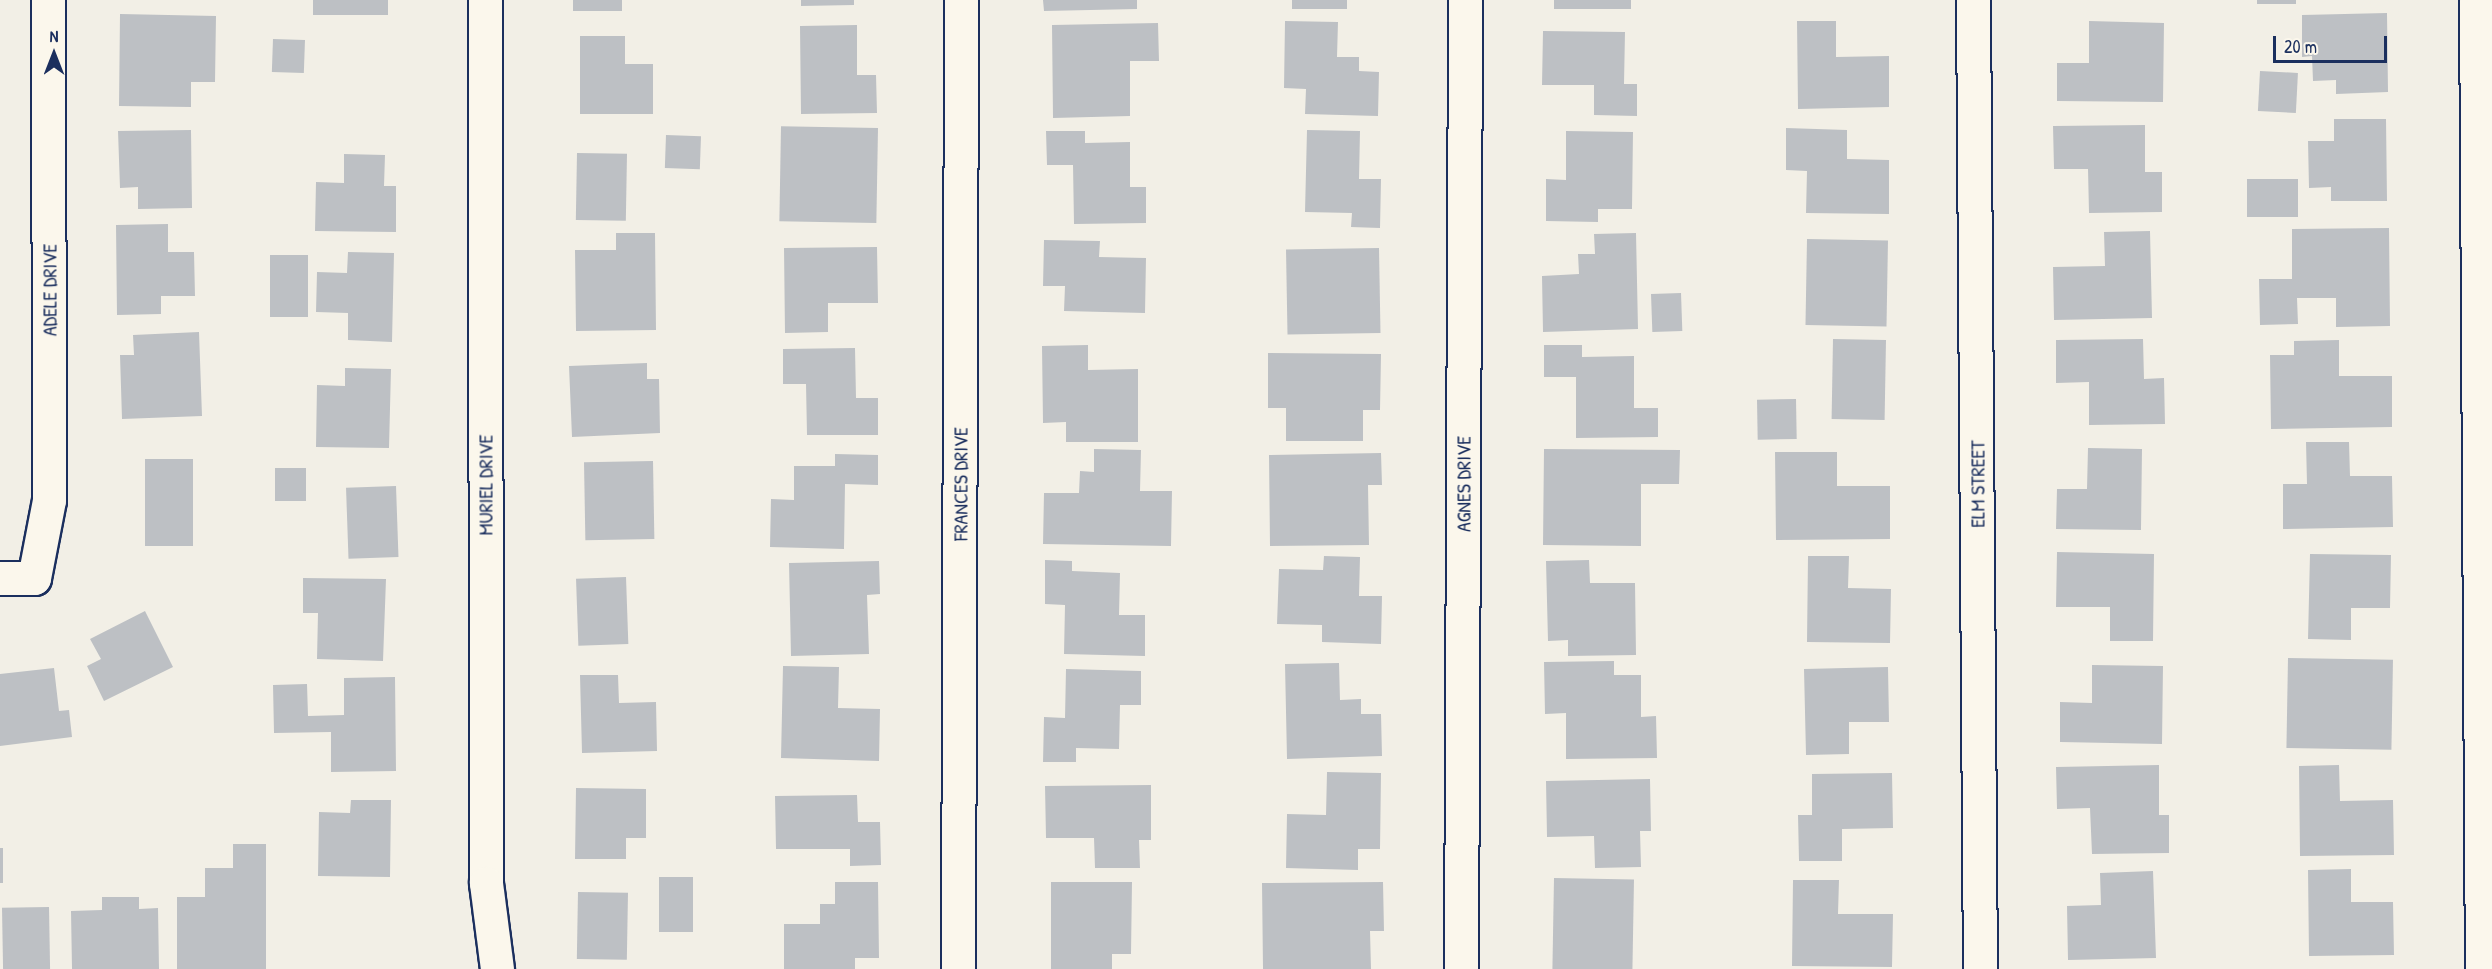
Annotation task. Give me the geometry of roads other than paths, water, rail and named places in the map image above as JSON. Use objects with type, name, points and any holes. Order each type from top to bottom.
[{"type":"street","name":"ADELE DRIVE","points":[[0,578],[34,578],[49,500],[48,0]]},
{"type":"street","name":"MURIEL DRIVE","points":[[485,0],[486,884],[497,969]]},
{"type":"street","name":"FRANCES DRIVE","points":[[958,969],[961,0]]},
{"type":"street","name":"AGNES DRIVE","points":[[1461,969],[1465,0]]},
{"type":"street","name":"ELM STREET","points":[[1973,0],[1980,969]]},
{"type":"street","points":[[2476,0],[2482,969]]}]
